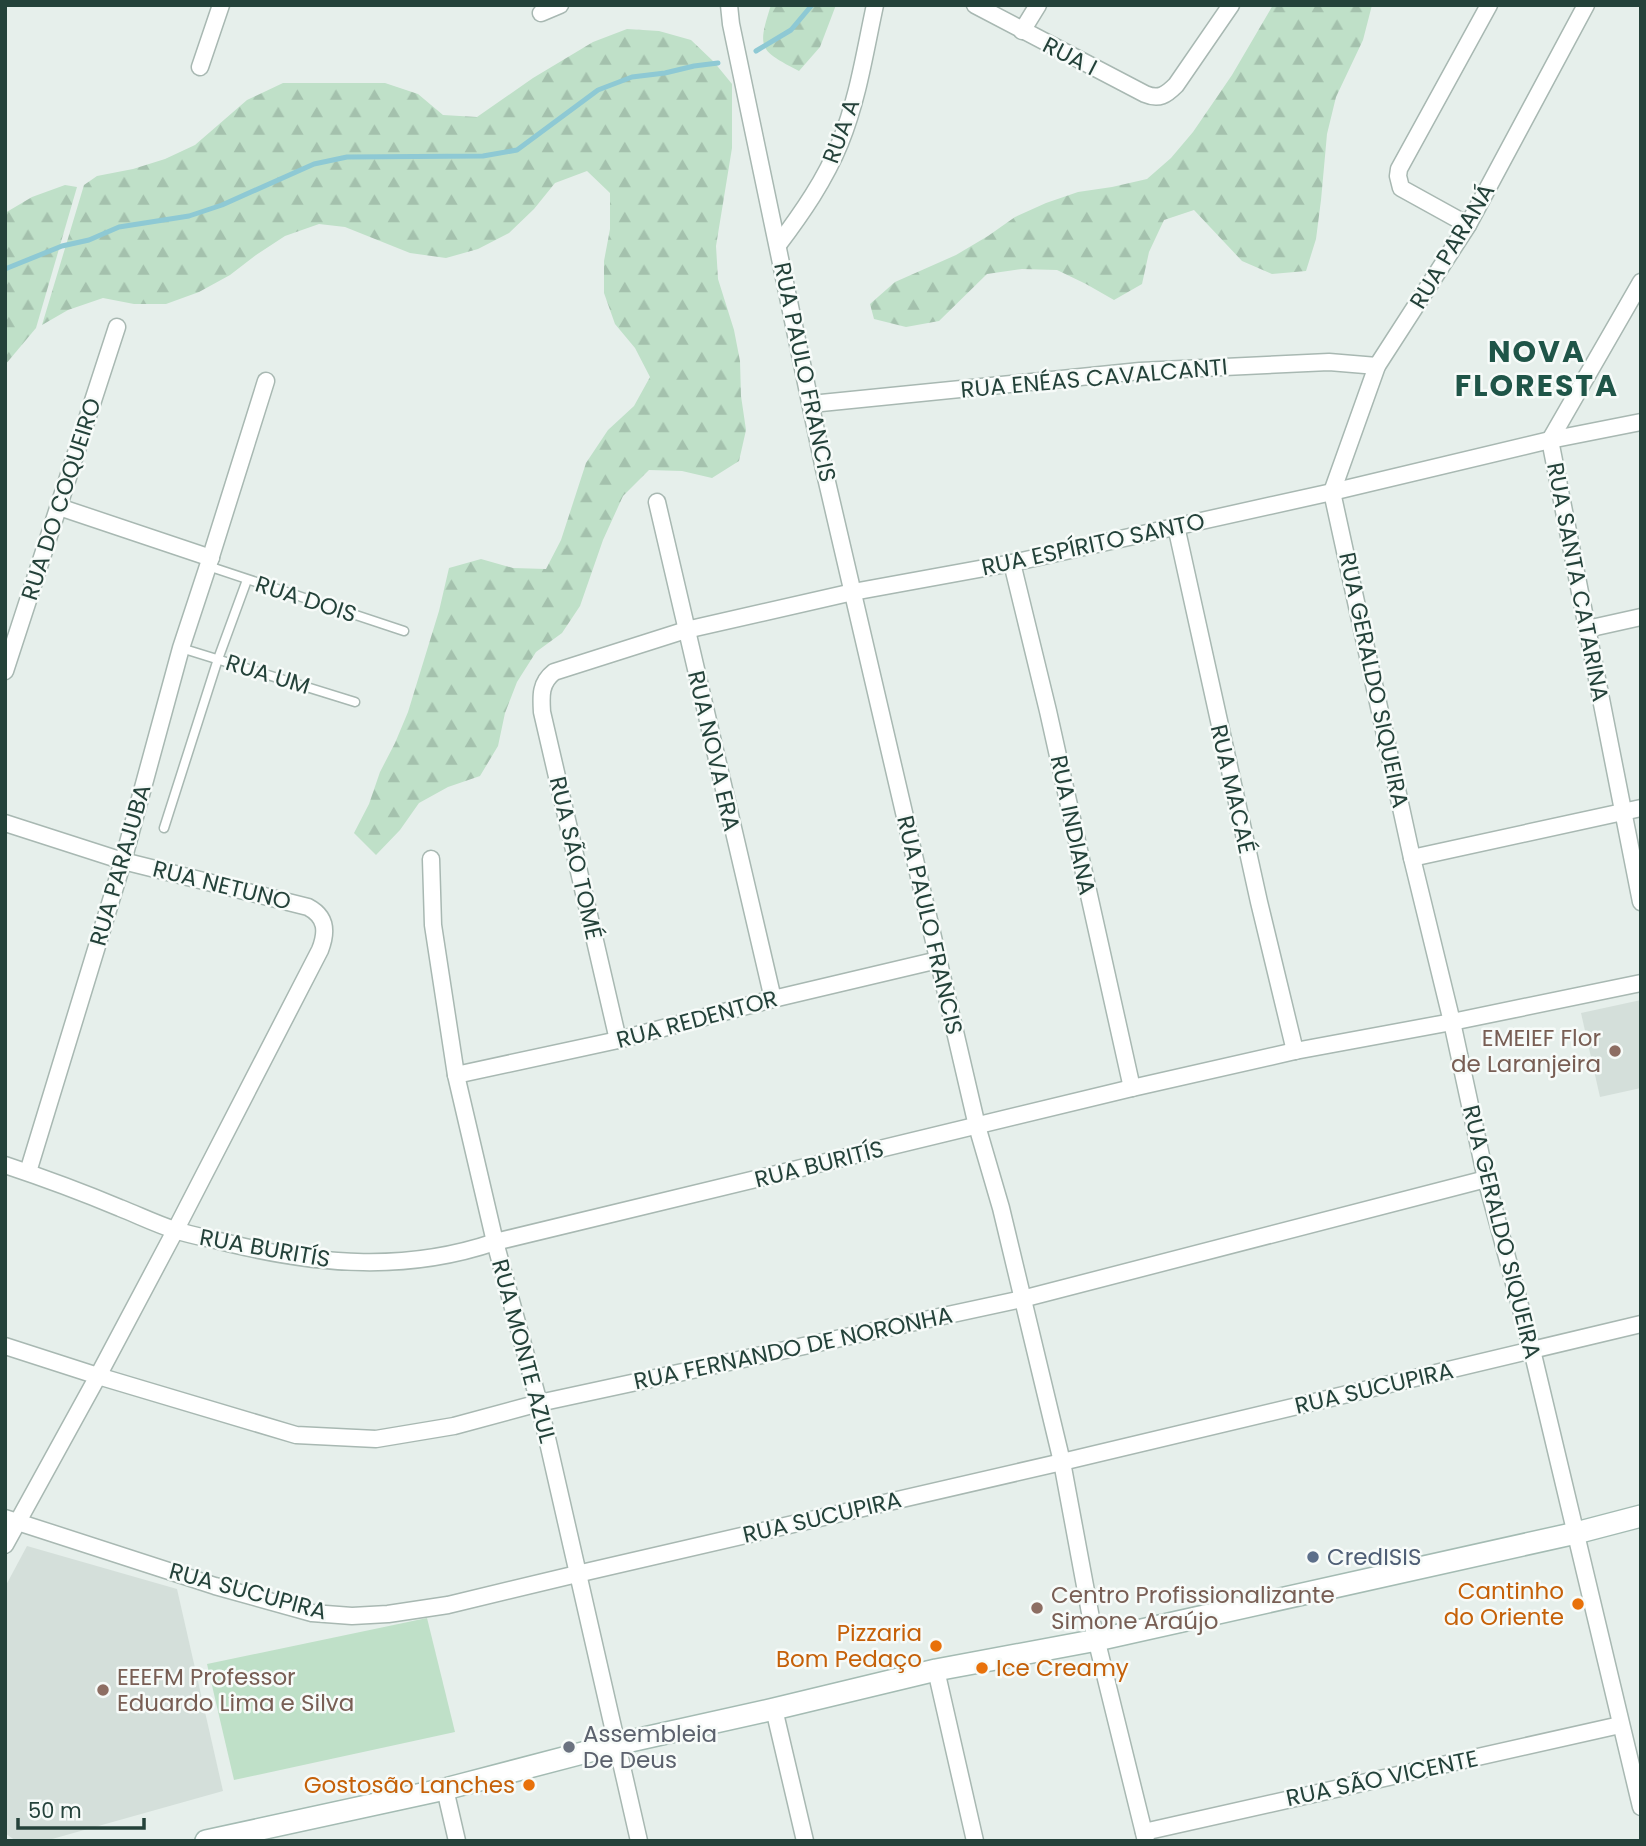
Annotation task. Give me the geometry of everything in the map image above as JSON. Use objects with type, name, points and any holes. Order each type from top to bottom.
[{"type":"street","points":[[201,67],[221,5]]},
{"type":"street","points":[[541,13],[560,5]]},
{"type":"street","name":"RUA PAULO FRANCIS","points":[[729,5],[811,404],[853,592],[977,1126],[1001,1208],[1062,1462],[1091,1618],[1145,1836]]},
{"type":"street","name":"RUA A","points":[[778,245],[806,208],[840,143],[854,100],[876,5]]},
{"type":"street","name":"RUA I","points":[[975,5],[1152,97],[1161,97],[1176,85],[1231,5]]},
{"type":"street","points":[[1022,31],[1038,5]]},
{"type":"street","points":[[1468,225],[1401,188],[1398,176],[1399,169],[1489,5]]},
{"type":"street","name":"RUA PARANÁ","points":[[1332,492],[1377,366],[1468,225],[1586,5]]},
{"type":"street","name":"RUA SANTA CATARINA","points":[[1641,282],[1550,440],[1641,902]]},
{"type":"street","name":"RUA DO COQUEIRO","points":[[5,671],[117,327]]},
{"type":"street","name":"RUA ENÉAS CAVALCANTI","points":[[811,404],[1140,371],[1329,362],[1377,366]]},
{"type":"street","name":"RUA PARAJUBA","points":[[28,1172],[123,860],[181,648],[266,381]]},
{"type":"street","name":"RUA ESPÍRITO SANTO","points":[[548,676],[561,668],[685,631],[853,592],[1012,563],[1332,492],[1550,440],[1641,422]]},
{"type":"street","name":"RUA GERALDO SIQUEIRA","points":[[1332,492],[1486,1179],[1532,1350],[1641,1807]]},
{"type":"street","name":"RUA NOVA ERA","points":[[657,502],[773,999]]},
{"type":"street","points":[[59,507],[209,562]]},
{"type":"street","name":"RUA MACAÉ","points":[[1176,526],[1259,902],[1295,1051]]},
{"type":"street","name":"RUA INDIANA","points":[[1012,563],[1048,711],[1132,1088]]},
{"type":"street","points":[[1587,629],[1641,617]]},
{"type":"street","name":"RUA SÃO TOMÉ","points":[[548,676],[541,694],[542,712],[618,1040]]},
{"type":"street","points":[[1412,858],[1641,808]]},
{"type":"street","name":"RUA NETUNO","points":[[5,823],[123,860],[308,907],[317,912],[323,920],[323,942],[320,950],[175,1231]]},
{"type":"street","name":"RUA MONTE AZUL","points":[[431,859],[434,937],[456,1075],[495,1242],[539,1403],[639,1841]]},
{"type":"street","name":"RUA REDENTOR","points":[[456,1075],[618,1040],[773,999],[938,960]]},
{"type":"street","name":"RUA BURITÍS","points":[[5,1165],[85,1193],[175,1231],[288,1256],[350,1262],[411,1261],[475,1248],[1132,1088],[1295,1051],[1641,983]]},
{"type":"street","name":"RUA FERNANDO DE NORONHA","points":[[5,1346],[296,1435],[376,1439],[454,1426],[539,1403],[1022,1299],[1486,1179]]},
{"type":"street","points":[[5,1545],[12,1520],[98,1376],[175,1231]]},
{"type":"street","name":"RUA SUCUPIRA","points":[[12,1520],[215,1586],[312,1613],[352,1616],[388,1614],[448,1605],[1641,1324]]},
{"type":"street","points":[[206,1841],[281,1833],[617,1744],[936,1670],[1097,1640],[1641,1517]]},
{"type":"street","points":[[936,1670],[975,1841]]},
{"type":"street","points":[[774,1709],[805,1841]]},
{"type":"street","name":"RUA SÃO VICENTE","points":[[1145,1836],[1328,1789],[1620,1725]]},
{"type":"street","points":[[445,1789],[457,1841]]},
{"type":"lane","name":"RUA DOIS","points":[[209,562],[247,580],[404,631]]},
{"type":"lane","points":[[164,828],[218,659],[247,580]]},
{"type":"lane","name":"RUA UM","points":[[181,648],[355,702]]},
{"type":"shaded area","name":"EMEIEF Flor de Laranjeira","points":[[1641,1000],[1641,1088],[1600,1097],[1581,1013]]},
{"type":"shaded area","name":"EEEFM Professor Eduardo Lima e Silva","points":[[27,1546],[177,1589],[223,1791],[45,1841],[16,1841],[5,1833],[5,1587]]},
{"type":"green space","points":[[771,5],[836,5],[820,47],[799,71],[776,58],[765,47],[764,31]]},
{"type":"green space","points":[[1273,5],[1372,5],[1363,40],[1336,97],[1327,134],[1316,239],[1306,271],[1272,274],[1242,261],[1194,210],[1164,220],[1149,252],[1142,284],[1114,300],[1057,270],[1022,269],[987,274],[939,321],[906,327],[874,319],[870,304],[895,282],[956,255],[1015,217],[1078,192],[1147,179],[1171,158],[1193,132],[1232,75]]},
{"type":"green space","points":[[627,29],[659,31],[691,40],[732,84],[732,148],[716,246],[718,279],[734,330],[740,361],[746,430],[739,461],[712,478],[682,471],[649,470],[623,496],[603,540],[580,606],[562,633],[536,652],[517,682],[505,713],[498,746],[480,776],[448,787],[419,803],[400,830],[376,855],[354,833],[408,712],[439,611],[449,568],[481,559],[513,568],[546,569],[561,540],[586,463],[608,430],[634,406],[650,377],[635,348],[615,324],[604,293],[604,261],[610,229],[610,193],[587,171],[555,183],[534,209],[509,233],[478,249],[446,258],[410,253],[345,227],[319,224],[285,236],[230,275],[199,292],[166,304],[134,304],[103,298],[68,310],[42,325],[84,185],[97,176],[165,159],[195,145],[247,100],[283,83],[385,83],[418,94],[443,115],[477,117],[533,78],[593,42]]},
{"type":"green space","points":[[65,185],[77,187],[36,328],[5,365],[5,213],[32,197]]},
{"type":"green space","points":[[427,1618],[455,1732],[234,1780],[207,1664]]},
{"type":"waterway","points":[[756,51],[791,30],[812,5]]},
{"type":"waterway","points":[[5,269],[119,227],[189,216],[222,205],[314,164],[347,157],[483,156],[517,150],[598,90],[632,77],[718,63]]},
{"type":"place","name":"EMEIEF Flor de Laranjeira","points":[[1615,1051]]},
{"type":"place","name":"CredISIS","points":[[1313,1557]]},
{"type":"place","name":"Cantinho do Oriente","points":[[1578,1604]]},
{"type":"place","name":"Centro Profissionalizante Simone Araújo","points":[[1037,1608]]},
{"type":"place","name":"Pizzaria Bom Pedaço","points":[[936,1646]]},
{"type":"place","name":"Ice Creamy","points":[[982,1668]]},
{"type":"place","name":"EEEFM Professor Eduardo Lima e Silva","points":[[103,1690]]},
{"type":"place","name":"Assembleia De Deus","points":[[569,1747]]},
{"type":"place","name":"Gostosão Lanches","points":[[529,1785]]},
{"type":"district","name":"NOVA FLORESTA","points":[[1537,369]]}]
